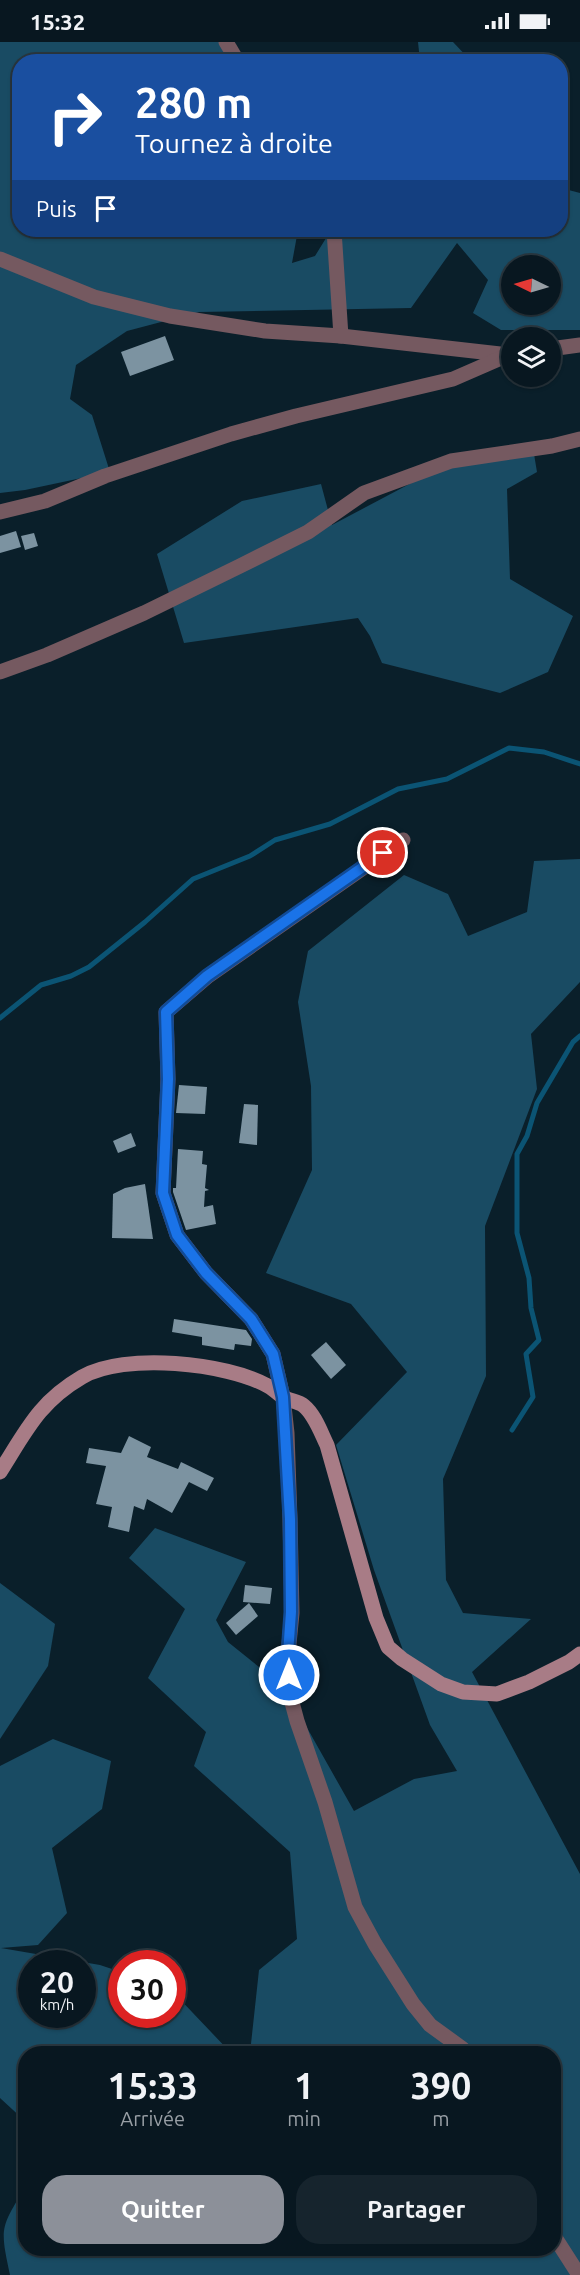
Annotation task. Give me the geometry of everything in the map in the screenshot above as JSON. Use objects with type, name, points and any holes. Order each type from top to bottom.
[{"type":"street","points":[[334,237],[341,336]]},
{"type":"street","points":[[0,259],[94,297],[170,316],[265,331],[341,336],[501,353]]},
{"type":"street","points":[[561,348],[580,345]]},
{"type":"street","points":[[0,513],[45,501],[105,476],[231,434],[296,416],[453,379],[501,358]]},
{"type":"street","points":[[0,672],[47,655],[144,613],[240,566],[308,532],[364,493],[451,461],[552,446],[580,439]]},
{"type":"street","points":[[403,840],[207,976],[166,1012],[168,1079],[163,1193],[177,1235],[206,1273],[251,1319],[273,1354],[283,1397],[290,1519],[291,1612],[288,1654],[292,1704],[326,1802],[356,1907],[375,1944],[413,2004],[430,2025],[459,2046]]},
{"type":"street","points":[[0,1472],[42,1406],[85,1375],[128,1364],[178,1363],[215,1369],[268,1386],[283,1397],[304,1406],[327,1445],[376,1617],[388,1647],[402,1659],[441,1684],[463,1692],[497,1694],[529,1682],[580,1654]]},
{"type":"street","points":[[561,2247],[579,2275]]},
{"type":"shaded area","points":[[0,42],[219,42],[227,54],[12,54],[12,237],[297,237],[292,263],[315,256],[327,237],[568,237],[568,190],[580,193],[580,330],[561,330],[561,327],[501,327],[501,330],[473,313],[488,280],[457,243],[411,308],[199,312],[127,331],[76,365],[70,399],[92,415],[110,472],[0,493]]},
{"type":"shaded area","points":[[418,42],[453,42],[464,54],[419,54]]},
{"type":"shaded area","points":[[533,448],[537,472],[507,489],[510,579],[573,616],[548,672],[500,693],[382,663],[370,636],[358,618],[184,643],[157,554],[242,501],[321,484],[332,525],[434,471]]},
{"type":"shaded area","points":[[580,859],[580,982],[531,1034],[537,1089],[485,1226],[486,1376],[443,1479],[446,1580],[463,1613],[531,1619],[472,1672],[580,1874],[580,2275],[10,2275],[4,2229],[18,2200],[18,2256],[561,2256],[561,2046],[251,2046],[259,1970],[297,1939],[290,1852],[194,1766],[206,1732],[148,1678],[185,1609],[129,1558],[155,1528],[246,1562],[216,1620],[228,1642],[284,1687],[354,1811],[414,1779],[457,1771],[430,1725],[374,1570],[336,1445],[407,1372],[351,1304],[266,1273],[312,1170],[311,1086],[298,1002],[308,951],[404,875],[448,894],[468,936],[527,912],[534,861]]},
{"type":"shaded area","points":[[0,1583],[55,1624],[48,1666],[0,1739]]},
{"type":"shaded area","points":[[53,1739],[111,1761],[102,1809],[52,1848],[67,1913],[38,1945],[1,1948],[18,1951],[18,2028],[96,2028],[96,1964],[108,1968],[108,2028],[186,2028],[186,2006],[224,2046],[18,2046],[18,2115],[0,2098],[0,1766]]},
{"type":"building","points":[[165,336],[174,360],[130,376],[121,352]]},
{"type":"building","points":[[16,531],[21,547],[0,553],[0,536]]},
{"type":"building","points":[[34,533],[38,546],[25,550],[21,536]]},
{"type":"building","points":[[179,1085],[207,1087],[205,1114],[176,1113]]},
{"type":"building","points":[[244,1104],[258,1105],[257,1145],[239,1143]]},
{"type":"building","points":[[131,1133],[136,1146],[118,1153],[113,1141]]},
{"type":"building","points":[[178,1149],[203,1151],[202,1164],[207,1165],[205,1188],[209,1190],[205,1191],[204,1207],[213,1205],[216,1224],[186,1230],[173,1192],[173,1188],[176,1188]]},
{"type":"building","points":[[145,1184],[153,1239],[112,1238],[113,1194],[125,1188]]},
{"type":"building","points":[[174,1319],[246,1330],[252,1339],[251,1346],[235,1344],[234,1350],[202,1345],[202,1337],[172,1332]]},
{"type":"building","points":[[326,1342],[346,1365],[331,1379],[311,1355]]},
{"type":"building","points":[[129,1436],[151,1447],[147,1457],[178,1469],[181,1462],[214,1478],[207,1491],[189,1482],[172,1513],[147,1499],[144,1510],[134,1506],[129,1532],[108,1527],[112,1507],[96,1504],[106,1466],[86,1463],[89,1448],[121,1453]]},
{"type":"building","points":[[245,1585],[272,1588],[270,1604],[243,1602]]},
{"type":"building","points":[[249,1603],[258,1616],[236,1635],[226,1623]]},
{"type":"waterway","points":[[0,1018],[41,985],[71,976],[89,967],[145,922],[193,879],[250,856],[275,840],[330,824],[398,789],[447,779],[509,748],[544,752],[580,764]]},
{"type":"waterway","points":[[512,1430],[533,1397],[526,1354],[539,1340],[531,1308],[529,1278],[517,1233],[517,1154],[527,1136],[537,1103],[573,1042],[580,1036]]},
{"type":"route","points":[[289,1675],[290,1519],[287,1433],[283,1397],[273,1354],[251,1319],[206,1273],[177,1235],[163,1193],[168,1079],[166,1012],[207,976],[383,853]]}]
